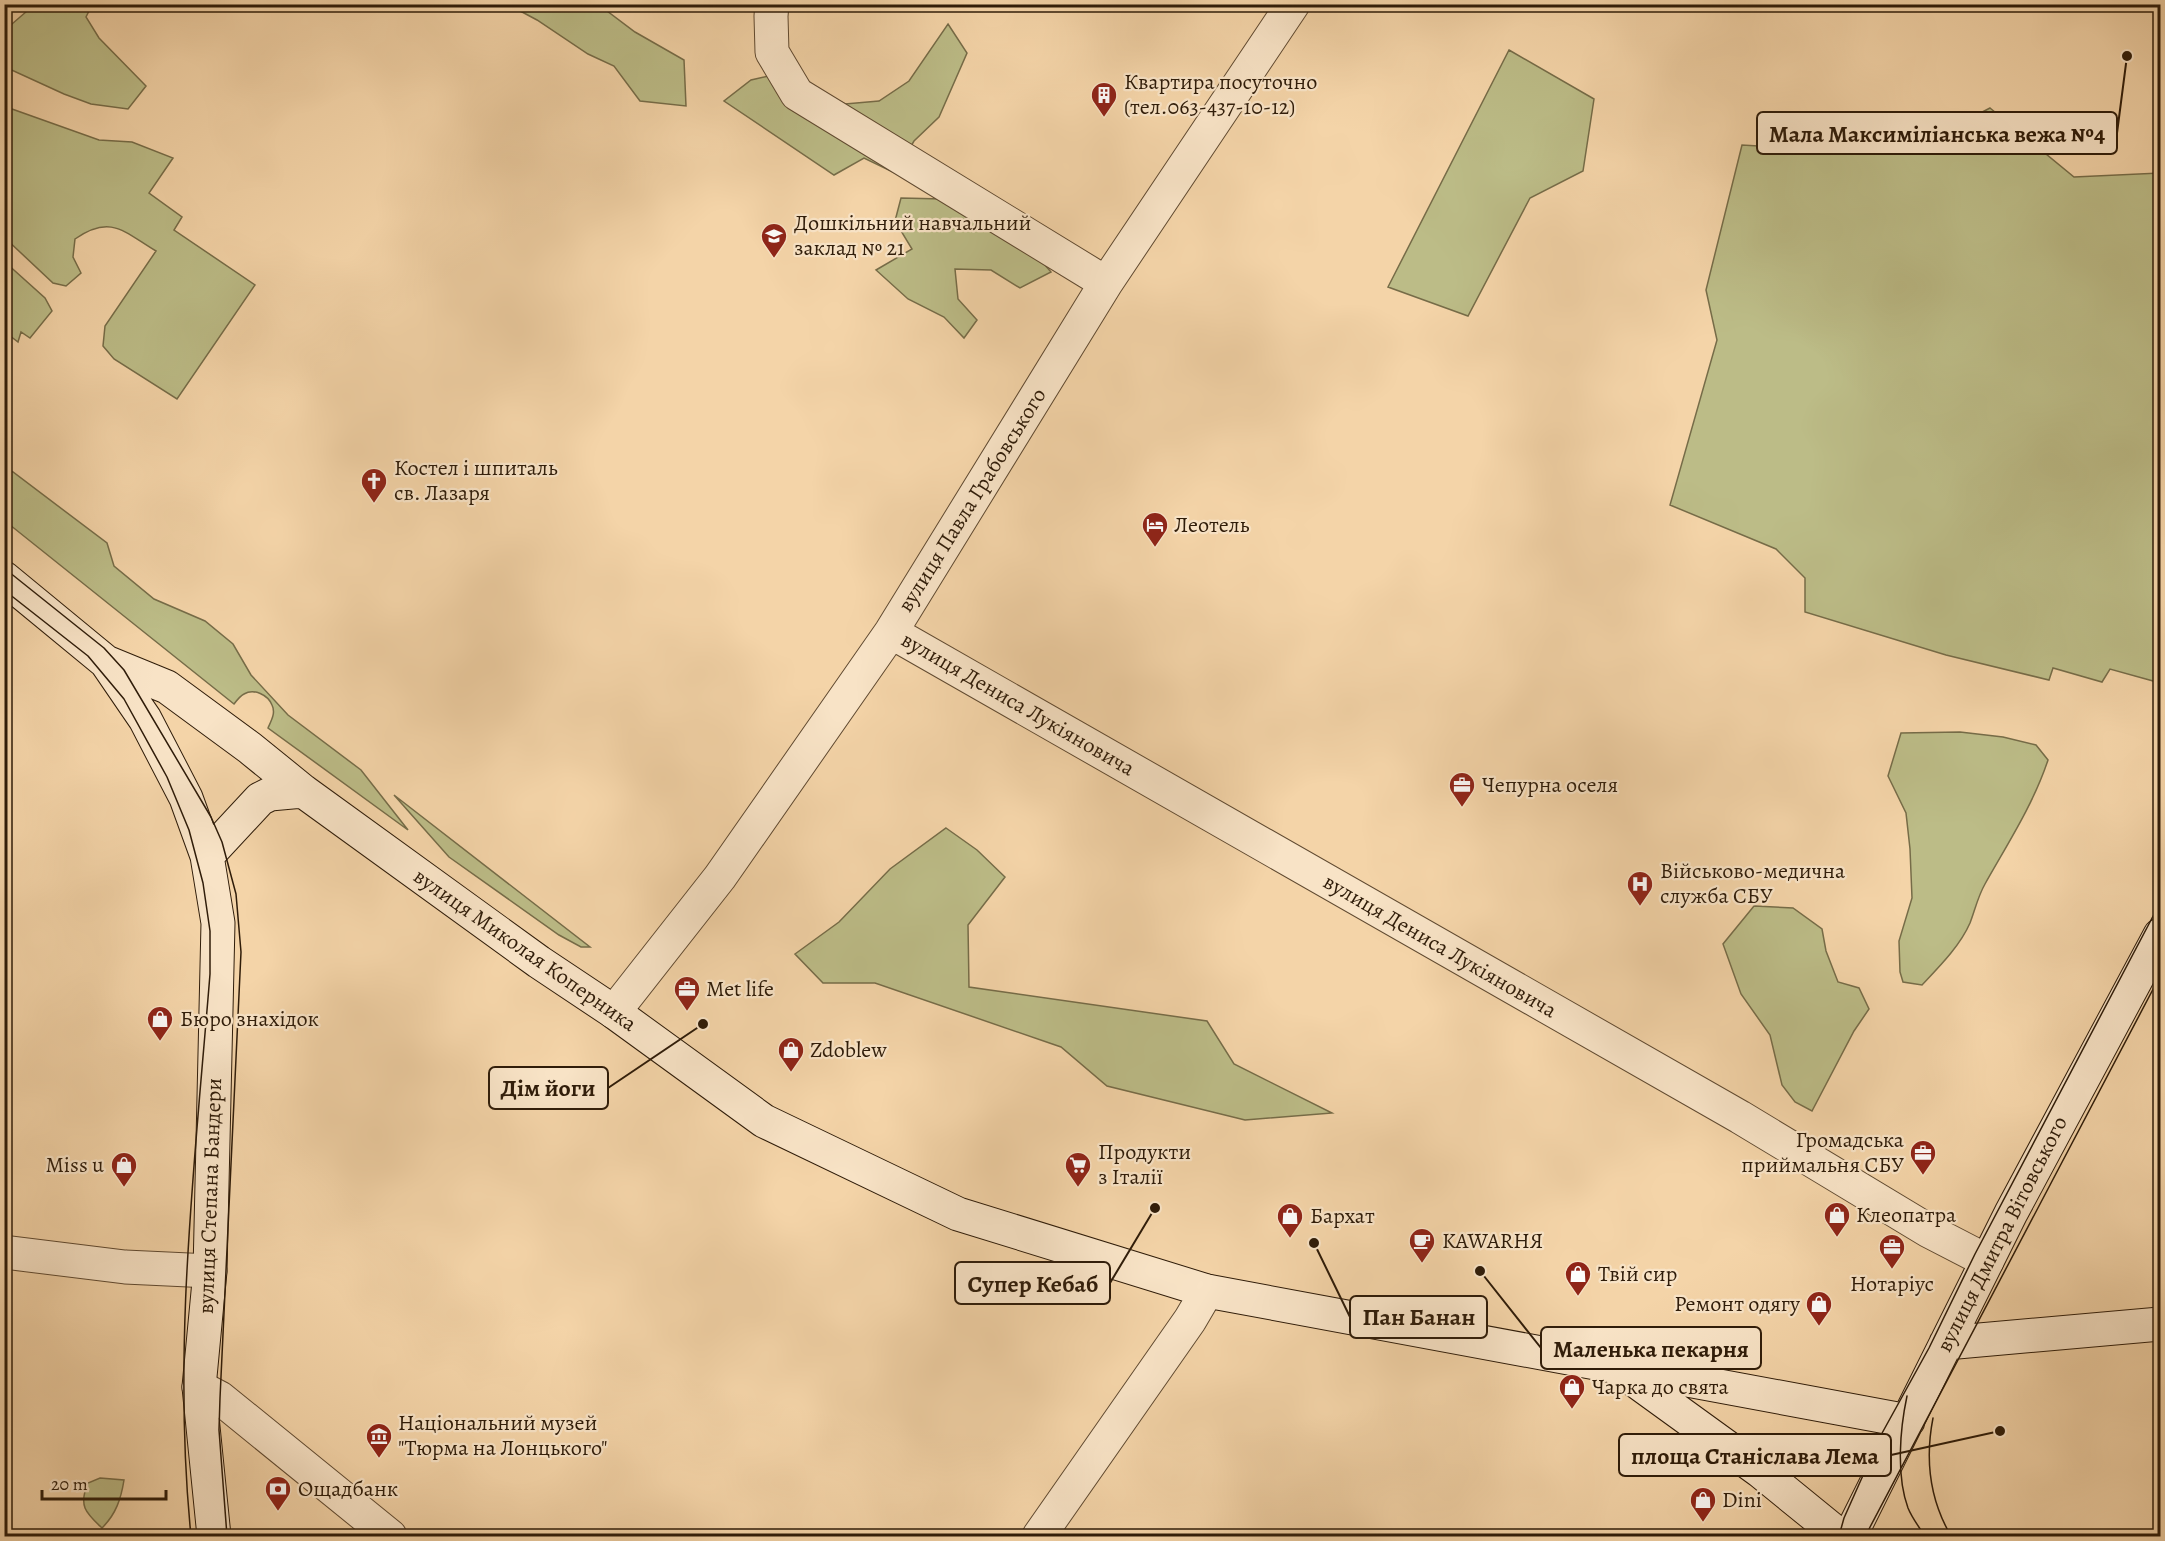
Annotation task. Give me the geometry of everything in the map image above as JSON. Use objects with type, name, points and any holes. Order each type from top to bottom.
[{"type":"main road","points":[[772,4],[772,52],[797,94],[1106,283]]},
{"type":"main road","name":"вулиця Павла Грабовського","points":[[614,1012],[720,877],[891,632],[1106,283],[1293,4]]},
{"type":"main road","name":"вулиця Миколая Коперника","points":[[4,578],[106,662],[166,687],[250,748],[303,791],[764,1121],[958,1214],[1207,1291],[1908,1421]]},
{"type":"main road","name":"вулиця Дениса Лукіяновича","points":[[891,632],[1730,1112],[1929,1231],[1987,1261]]},
{"type":"main road","name":"вулиця Степана Бандери","points":[[106,662],[145,719],[186,798],[207,856],[218,923],[210,1271],[199,1387],[214,1536]]},
{"type":"main road","points":[[207,856],[260,799],[270,794],[303,791]]},
{"type":"main road","name":"вулиця Дмитра Вітовського","points":[[1850,1536],[2016,1202],[2160,935]]},
{"type":"main road","points":[[4,1252],[125,1267],[210,1271]]},
{"type":"main road","points":[[1039,1536],[1190,1320],[1207,1291]]},
{"type":"main road","points":[[1946,1343],[2160,1324]]},
{"type":"main road","name":"вулиця Миколая Коперника","points":[[1613,1365],[1760,1471],[1840,1536]]},
{"type":"main road","points":[[199,1387],[220,1398],[390,1536]]},
{"type":"green space","points":[[34,5],[92,5],[86,17],[99,38],[146,86],[128,109],[91,104],[5,67],[5,30]]},
{"type":"green space","points":[[509,5],[599,5],[635,32],[684,60],[686,106],[640,101],[614,66],[588,54],[537,20]]},
{"type":"green space","points":[[948,24],[967,53],[939,117],[914,141],[895,173],[864,158],[834,175],[724,101],[751,80],[786,72],[845,104],[879,101],[909,81]]},
{"type":"green space","points":[[1509,50],[1594,99],[1583,171],[1530,198],[1468,316],[1388,287]]},
{"type":"green space","points":[[4,105],[99,140],[132,142],[173,158],[149,193],[182,217],[174,230],[255,285],[177,399],[114,359],[103,346],[105,326],[156,251],[117,228],[98,228],[75,239],[73,257],[81,273],[66,286],[53,283],[5,238]]},
{"type":"green space","points":[[1990,108],[2074,177],[2160,173],[2160,686],[2153,681],[2110,669],[2102,682],[2053,668],[2049,680],[1946,655],[1805,612],[1805,578],[1776,549],[1670,505],[1717,340],[1706,290],[1742,145],[1902,154]]},
{"type":"green space","points":[[901,198],[943,199],[1038,257],[1051,272],[1020,288],[991,270],[955,269],[958,299],[977,320],[964,338],[944,317],[908,299],[876,270],[912,249],[895,221]]},
{"type":"green space","points":[[5,262],[45,298],[52,311],[30,338],[21,332],[18,342],[5,332]]},
{"type":"green space","points":[[4,469],[13,472],[107,543],[114,566],[154,599],[205,621],[233,644],[251,675],[288,715],[361,770],[408,830],[268,728],[273,717],[273,708],[264,696],[256,692],[248,692],[234,704],[5,521]]},
{"type":"green space","points":[[1960,732],[2003,737],[2036,745],[2048,760],[2028,808],[1978,898],[1970,923],[1961,940],[1922,985],[1903,982],[1900,972],[1899,941],[1912,898],[1910,849],[1906,813],[1888,776],[1901,733]]},
{"type":"green space","points":[[394,795],[590,947],[581,947],[559,935],[449,857]]},
{"type":"green space","points":[[946,828],[977,850],[1005,877],[968,925],[969,987],[1207,1021],[1234,1064],[1332,1113],[1245,1120],[1107,1086],[1061,1047],[875,983],[823,983],[795,954],[839,922],[890,869]]},
{"type":"green space","points":[[1754,906],[1793,908],[1822,929],[1826,951],[1838,982],[1859,988],[1869,1009],[1854,1031],[1812,1111],[1795,1102],[1782,1085],[1770,1035],[1741,994],[1723,944]]},
{"type":"green space","points":[[100,1478],[124,1480],[117,1506],[102,1528],[88,1513],[84,1503],[88,1483]]},
{"type":"tram line","points":[[4,568],[104,648],[124,670],[211,817],[222,842],[236,894],[241,952],[219,1430],[227,1536]]},
{"type":"tram line","points":[[4,590],[88,656],[124,699],[167,777],[189,830],[203,883],[210,931],[210,974],[192,1185],[185,1325],[184,1396],[191,1536]]},
{"type":"tram line","points":[[1839,1536],[1844,1518],[1881,1435],[1929,1348],[1975,1254],[2160,903]]},
{"type":"tram line","points":[[1868,1536],[1869,1529],[2160,976]]},
{"type":"tram line","points":[[1907,1396],[1901,1437],[1902,1481],[1908,1508],[1925,1536]]},
{"type":"tram line","points":[[1933,1418],[1929,1449],[1931,1479],[1938,1508],[1951,1536]]},
{"type":"place","name":"Мала Максиміліанська вежа №4","points":[[2127,56]]},
{"type":"place","name":"Квартира посуточно (тел.063-437-10-12)","points":[[1104,118]]},
{"type":"place","name":"Дошкільний навчальний заклад № 21","points":[[774,259]]},
{"type":"place","name":"Костел і шпиталь св. Лазаря","points":[[374,504]]},
{"type":"place","name":"Леотель","points":[[1155,548]]},
{"type":"place","name":"Чепурна оселя","points":[[1462,808]]},
{"type":"place","name":"Військово-медична служба СБУ","points":[[1640,907]]},
{"type":"place","name":"Met life","points":[[687,1012]]},
{"type":"place","name":"Дім йоги","points":[[703,1024]]},
{"type":"place","name":"Бюро знахідок","points":[[160,1042]]},
{"type":"place","name":"Zdoblew","points":[[791,1073]]},
{"type":"place","name":"Громадська приймальня СБУ","points":[[1923,1176]]},
{"type":"place","name":"Miss u","points":[[124,1188]]},
{"type":"place","name":"Продукти з Італії","points":[[1078,1188]]},
{"type":"place","name":"Супер Кебаб","points":[[1155,1208]]},
{"type":"place","name":"Клеопатра","points":[[1837,1238]]},
{"type":"place","name":"Бархат","points":[[1290,1239]]},
{"type":"place","name":"Пан Банан","points":[[1314,1243]]},
{"type":"place","name":"KAWARНЯ","points":[[1422,1264]]},
{"type":"place","name":"Нотаріус","points":[[1892,1270]]},
{"type":"place","name":"Маленька пекарня","points":[[1480,1271]]},
{"type":"place","name":"Твій сир","points":[[1578,1297]]},
{"type":"place","name":"Ремонт одягу","points":[[1819,1327]]},
{"type":"place","name":"Чарка до свята","points":[[1572,1410]]},
{"type":"place","name":"площа Станіслава Лема","points":[[2000,1431]]},
{"type":"place","name":"Національний музей \"Тюрма на Лонцького\"","points":[[379,1459]]},
{"type":"place","name":"Ощадбанк","points":[[278,1512]]},
{"type":"place","name":"Dini","points":[[1703,1523]]}]
